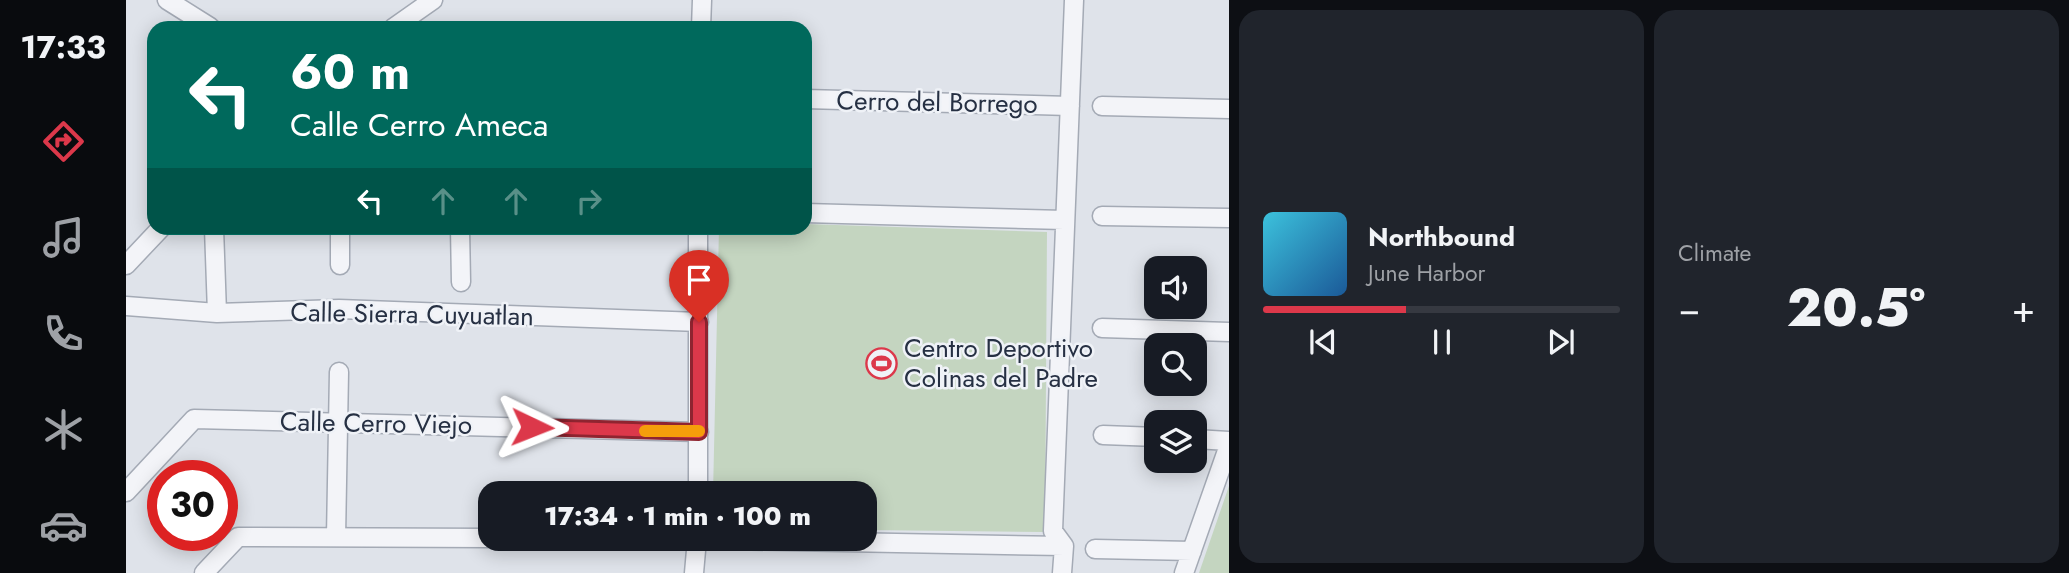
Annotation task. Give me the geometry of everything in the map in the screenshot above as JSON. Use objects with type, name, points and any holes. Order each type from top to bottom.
[{"type":"street","points":[[167,0],[200,21]]},
{"type":"street","points":[[403,21],[433,0]]},
{"type":"street","points":[[701,21],[702,0]]},
{"type":"street","points":[[1062,573],[1063,546],[1053,531],[1074,0]]},
{"type":"street","name":"Cerro del Borrego","points":[[812,99],[1070,106]]},
{"type":"street","points":[[1102,106],[1229,109]]},
{"type":"street","points":[[812,212],[1064,220]]},
{"type":"street","points":[[1102,216],[1229,218]]},
{"type":"street","points":[[126,265],[154,235]]},
{"type":"street","points":[[214,235],[217,313]]},
{"type":"street","points":[[340,265],[341,235]]},
{"type":"street","points":[[460,235],[461,282]]},
{"type":"street","points":[[698,235],[698,481]]},
{"type":"street","name":"Calle Sierra Cuyuatlan","points":[[126,306],[217,313],[339,309],[699,322]]},
{"type":"street","points":[[1101,328],[1229,332]]},
{"type":"street","points":[[336,537],[339,372]]},
{"type":"street","name":"Calle Cerro Viejo","points":[[126,492],[194,419],[699,432]]},
{"type":"street","points":[[1103,435],[1144,437]]},
{"type":"street","points":[[1184,573],[1229,443],[1207,440]]},
{"type":"street","points":[[204,573],[238,537],[478,538]]},
{"type":"street","points":[[877,542],[1063,546]]},
{"type":"street","points":[[1095,549],[1192,551]]},
{"type":"street","points":[[694,573],[696,551]]},
{"type":"green space","name":"Centro Deportivo Colinas del Padre","points":[[812,224],[1047,232],[1045,532],[877,530],[877,481],[713,481],[719,235],[812,235]]},
{"type":"green space","points":[[1229,486],[1229,573],[1199,573]]},
{"type":"slow traffic","points":[[645,431],[699,431]]},
{"type":"place","name":"Centro Deportivo Colinas del Padre","points":[[881,363]]},
{"type":"route","points":[[532,427],[699,432],[699,322]]}]
